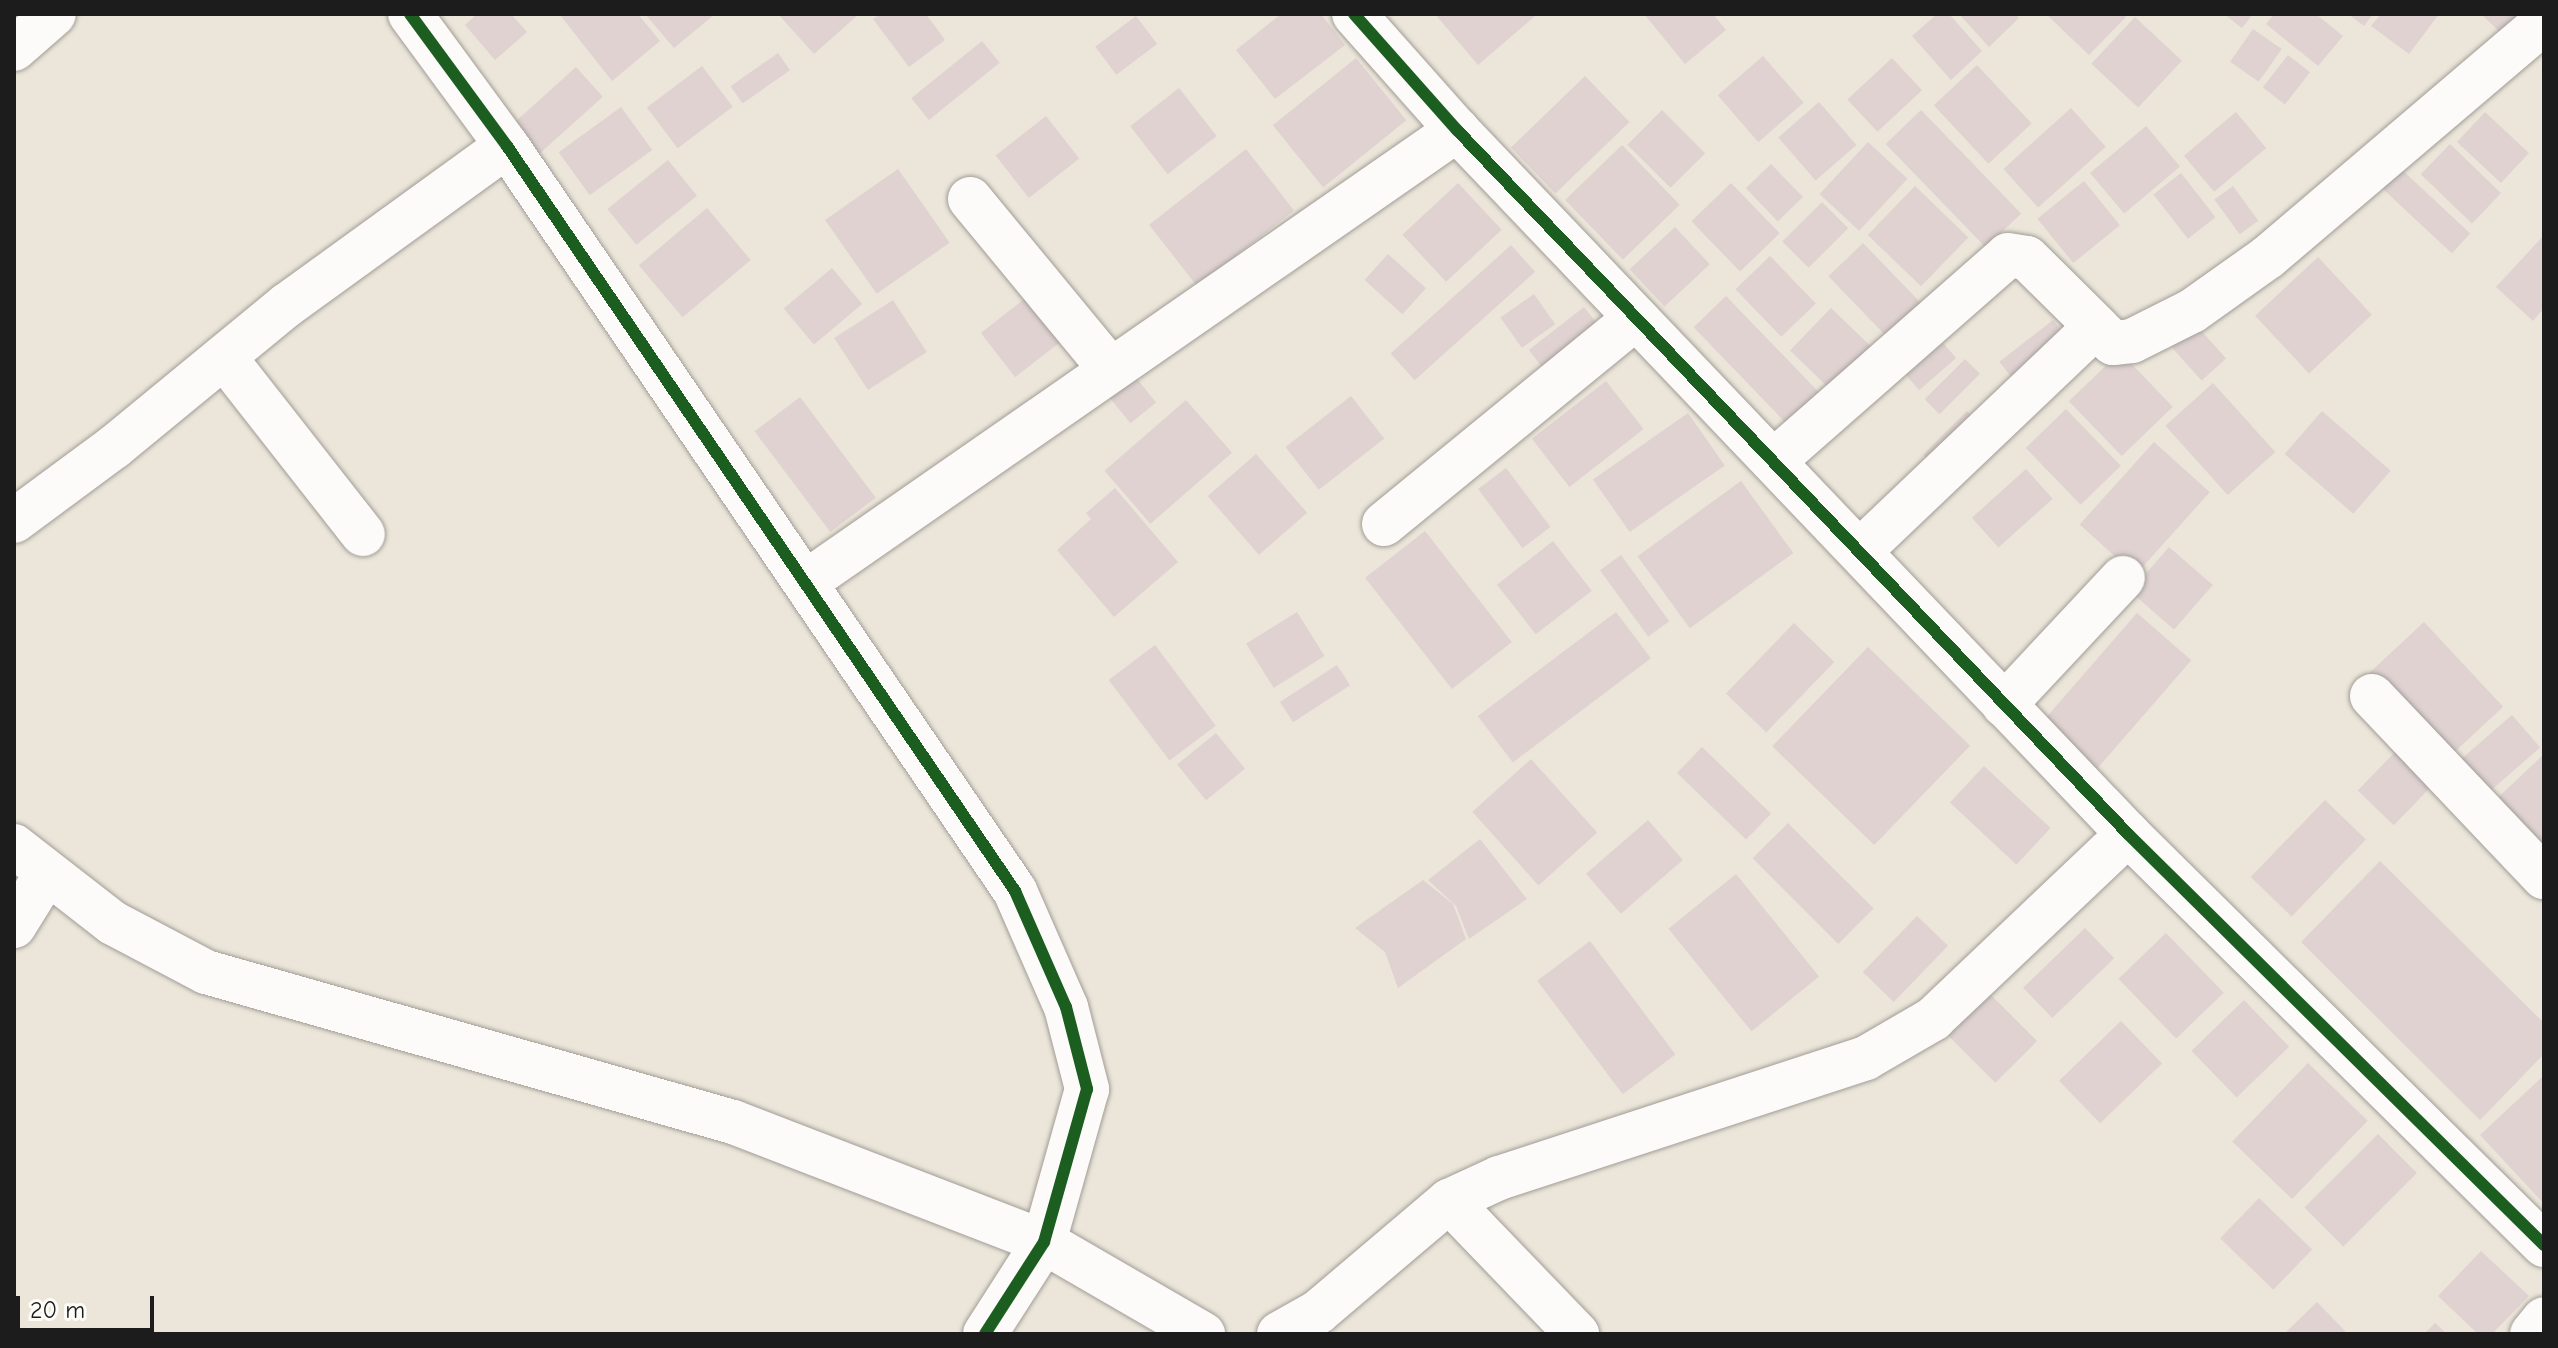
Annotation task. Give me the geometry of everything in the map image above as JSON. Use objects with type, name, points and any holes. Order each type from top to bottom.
[{"type":"street","points":[[14,49],[54,14]]},
{"type":"street","points":[[410,14],[507,146],[1015,891],[1066,1007],[1087,1089],[1044,1242],[985,1334]]},
{"type":"street","points":[[1354,14],[1457,130],[1861,550],[2128,834],[2544,1245]]},
{"type":"street","points":[[1775,460],[2008,255],[2027,258],[2113,343],[2132,341],[2192,311],[2268,257],[2544,22]]},
{"type":"street","points":[[806,582],[1457,130]]},
{"type":"street","points":[[14,521],[224,357],[507,146]]},
{"type":"street","points":[[970,199],[1110,369]]},
{"type":"street","points":[[1384,524],[1636,318]]},
{"type":"street","points":[[1861,550],[2095,327]]},
{"type":"street","points":[[224,357],[363,534]]},
{"type":"street","points":[[2004,705],[2123,578]]},
{"type":"street","points":[[2372,696],[2544,877]]},
{"type":"street","points":[[1279,1334],[1318,1312],[1449,1201],[1514,1173],[1866,1058],[1933,1019],[2128,834]]},
{"type":"street","points":[[14,846],[113,923],[206,972],[733,1122],[1044,1242],[1203,1334]]},
{"type":"street","points":[[14,926],[47,873]]},
{"type":"street","points":[[1449,1201],[1577,1334]]},
{"type":"street","points":[[2532,1334],[2544,1319]]},
{"type":"building","points":[[477,14],[511,14],[527,32],[495,60],[465,25]]},
{"type":"building","points":[[638,14],[660,41],[612,81],[560,15]]},
{"type":"building","points":[[645,14],[715,14],[674,48]]},
{"type":"building","points":[[778,14],[859,14],[814,54]]},
{"type":"building","points":[[881,14],[926,14],[945,40],[909,67],[873,19]]},
{"type":"building","points":[[1281,14],[1321,14],[1345,45],[1275,99],[1236,50]]},
{"type":"building","points":[[1435,14],[1533,14],[1535,16],[1478,65]]},
{"type":"building","points":[[1644,14],[1713,14],[1726,30],[1685,64]]},
{"type":"building","points":[[1937,14],[1949,14],[1982,51],[1951,80],[1912,36]]},
{"type":"building","points":[[1959,14],[2015,14],[2019,18],[1989,47]]},
{"type":"building","points":[[2046,14],[2123,14],[2126,17],[2089,55]]},
{"type":"building","points":[[2224,14],[2253,14],[2242,28]]},
{"type":"building","points":[[2274,14],[2316,14],[2343,36],[2318,66],[2266,24]]},
{"type":"building","points":[[2348,14],[2373,14],[2364,26]]},
{"type":"building","points":[[2381,14],[2439,14],[2409,54],[2371,26]]},
{"type":"building","points":[[2481,14],[2517,14],[2519,16],[2502,34]]},
{"type":"building","points":[[1136,16],[1157,44],[1116,75],[1095,47]]},
{"type":"building","points":[[2135,17],[2182,61],[2138,107],[2091,64]]},
{"type":"building","points":[[2253,29],[2282,49],[2259,82],[2230,62]]},
{"type":"building","points":[[982,41],[1000,63],[929,120],[911,98]]},
{"type":"building","points":[[778,53],[790,70],[743,103],[730,86]]},
{"type":"building","points":[[2288,55],[2310,72],[2285,105],[2263,87]]},
{"type":"building","points":[[1763,56],[1804,103],[1758,142],[1718,95]]},
{"type":"building","points":[[1356,58],[1406,120],[1323,188],[1273,125]]},
{"type":"building","points":[[1892,58],[1922,90],[1877,132],[1847,100]]},
{"type":"building","points":[[1977,65],[2032,124],[1988,164],[1934,105]]},
{"type":"building","points":[[702,66],[733,107],[678,148],[647,108]]},
{"type":"building","points":[[576,67],[603,97],[540,154],[513,124]]},
{"type":"building","points":[[1585,76],[1629,122],[1555,194],[1511,148]]},
{"type":"building","points":[[1179,88],[1217,136],[1168,174],[1130,126]]},
{"type":"building","points":[[1819,102],[1856,145],[1816,180],[1778,137]]},
{"type":"building","points":[[621,107],[652,150],[590,195],[559,152]]},
{"type":"building","points":[[2071,108],[2106,147],[2038,208],[2003,169]]},
{"type":"building","points":[[1662,110],[1705,153],[1670,188],[1627,145]]},
{"type":"building","points":[[1921,110],[2021,214],[1986,248],[1886,144]]},
{"type":"building","points":[[2236,112],[2266,148],[2214,192],[2184,156]]},
{"type":"building","points":[[2485,112],[2529,153],[2501,183],[2457,142]]},
{"type":"building","points":[[1046,116],[1079,159],[1029,198],[996,155]]},
{"type":"building","points":[[2146,126],[2180,167],[2124,214],[2090,173]]},
{"type":"building","points":[[1868,142],[1907,179],[1859,231],[1820,194]]},
{"type":"building","points":[[2450,144],[2501,193],[2472,224],[2421,174]]},
{"type":"building","points":[[1622,145],[1680,205],[1623,260],[1565,200]]},
{"type":"building","points":[[1246,149],[1294,210],[1197,286],[1149,225]]},
{"type":"building","points":[[668,160],[697,196],[636,245],[607,209]]},
{"type":"building","points":[[1771,164],[1803,197],[1778,221],[1746,188]]},
{"type":"building","points":[[2400,168],[2470,233],[2452,253],[2382,188]]},
{"type":"building","points":[[898,169],[950,243],[877,294],[825,220]]},
{"type":"building","points":[[2181,173],[2215,217],[2188,239],[2153,195]]},
{"type":"building","points":[[2084,181],[2120,225],[2073,263],[2037,219]]},
{"type":"building","points":[[1458,183],[1502,230],[1446,282],[1402,235]]},
{"type":"building","points":[[1731,183],[1780,233],[1740,272],[1691,221]]},
{"type":"building","points":[[1915,186],[1968,237],[1921,286],[1868,235]]},
{"type":"building","points":[[2233,186],[2258,221],[2240,234],[2214,200]]},
{"type":"building","points":[[1822,202],[1848,228],[1809,268],[1782,242]]},
{"type":"building","points":[[707,208],[751,260],[683,317],[639,265]]},
{"type":"building","points":[[1675,227],[1710,264],[1664,307],[1630,269]]},
{"type":"building","points":[[2544,235],[2544,308],[2533,321],[2496,287]]},
{"type":"building","points":[[1863,243],[1922,304],[1888,337],[1828,276]]},
{"type":"building","points":[[1511,245],[1535,272],[1415,380],[1391,353]]},
{"type":"building","points":[[1388,254],[1426,288],[1402,314],[1365,280]]},
{"type":"building","points":[[1770,256],[1816,303],[1781,337],[1735,289]]},
{"type":"building","points":[[2318,257],[2372,315],[2309,373],[2255,316]]},
{"type":"building","points":[[832,268],[862,304],[814,344],[784,308]]},
{"type":"building","points":[[1032,293],[1066,337],[1015,377],[981,333]]},
{"type":"building","points":[[1534,294],[1555,324],[1522,348],[1500,318]]},
{"type":"building","points":[[1726,296],[1824,397],[1792,429],[1694,327]]},
{"type":"building","points":[[893,300],[927,352],[868,390],[834,338]]},
{"type":"building","points":[[1584,307],[1605,334],[1550,377],[1529,350]]},
{"type":"building","points":[[1831,308],[1876,351],[1835,394],[1790,350]]},
{"type":"building","points":[[2053,320],[2070,342],[2017,384],[1999,362]]},
{"type":"building","points":[[2196,325],[2226,358],[2202,381],[2171,347]]},
{"type":"building","points":[[1943,343],[1956,358],[1919,390],[1906,375]]},
{"type":"building","points":[[2120,352],[2173,407],[2122,456],[2069,401]]},
{"type":"building","points":[[1965,359],[1980,374],[1940,414],[1925,399]]},
{"type":"building","points":[[1129,369],[1156,402],[1130,423],[1103,390]]},
{"type":"building","points":[[1606,381],[1644,429],[1569,487],[1532,439]]},
{"type":"building","points":[[2213,383],[2275,452],[2228,495],[2165,426]]},
{"type":"building","points":[[1351,396],[1384,439],[1319,490],[1286,447]]},
{"type":"building","points":[[800,397],[876,498],[830,532],[754,431]]},
{"type":"building","points":[[1186,400],[1232,453],[1150,524],[1104,471]]},
{"type":"building","points":[[2066,409],[2121,466],[2081,505],[2026,448]]},
{"type":"building","points":[[1967,411],[1980,424],[1936,468],[1923,455]]},
{"type":"building","points":[[2322,411],[2391,471],[2353,514],[2285,454]]},
{"type":"building","points":[[1688,413],[1725,465],[1630,532],[1593,480]]},
{"type":"building","points":[[2154,442],[2210,492],[2135,575],[2080,524]]},
{"type":"building","points":[[1256,454],[1307,513],[1259,555],[1208,496]]},
{"type":"building","points":[[1506,468],[1551,527],[1523,548],[1478,489]]},
{"type":"building","points":[[2026,469],[2053,499],[1999,548],[1972,518]]},
{"type":"building","points":[[1741,481],[1793,553],[1690,628],[1637,556]]},
{"type":"building","points":[[1115,488],[1178,562],[1114,617],[1057,550],[1091,519],[1086,513]]},
{"type":"building","points":[[1425,531],[1512,642],[1452,689],[1365,578]]},
{"type":"building","points":[[1553,541],[1592,591],[1536,634],[1497,585]]},
{"type":"building","points":[[2169,547],[2213,585],[2174,630],[2130,592]]},
{"type":"building","points":[[1621,555],[1669,621],[1648,637],[1600,570]]},
{"type":"building","points":[[1297,612],[1325,656],[1274,688],[1246,644]]},
{"type":"building","points":[[1616,612],[1651,658],[1513,762],[1478,716]]},
{"type":"building","points":[[2137,613],[2191,660],[2096,770],[2042,722]]},
{"type":"building","points":[[2424,622],[2503,707],[2447,759],[2368,675]]},
{"type":"building","points":[[1794,623],[1834,662],[1766,732],[1726,693]]},
{"type":"building","points":[[1155,645],[1216,726],[1169,761],[1109,680]]},
{"type":"building","points":[[1868,647],[1970,746],[1874,845],[1772,746]]},
{"type":"building","points":[[1337,665],[1350,685],[1293,722],[1280,702]]},
{"type":"building","points":[[2512,715],[2540,747],[2481,799],[2452,767]]},
{"type":"building","points":[[1216,733],[1245,769],[1206,800],[1177,764]]},
{"type":"building","points":[[1702,747],[1771,814],[1746,840],[1677,773]]},
{"type":"building","points":[[2396,751],[2432,786],[2394,825],[2358,791]]},
{"type":"building","points":[[2544,754],[2544,863],[2489,806]]},
{"type":"building","points":[[1531,759],[1597,833],[1539,885],[1472,812]]},
{"type":"building","points":[[1984,766],[2051,828],[2016,865],[1950,803]]},
{"type":"building","points":[[2325,800],[2366,840],[2292,917],[2251,877]]},
{"type":"building","points":[[1648,820],[1683,860],[1621,914],[1586,874]]},
{"type":"building","points":[[1788,823],[1874,909],[1838,944],[1753,858]]},
{"type":"building","points":[[1480,839],[1527,899],[1469,939],[1456,906],[1428,880]]},
{"type":"building","points":[[2380,861],[2544,1023],[2544,1054],[2480,1120],[2301,942]]},
{"type":"building","points":[[1736,874],[1819,977],[1751,1031],[1668,929]]},
{"type":"building","points":[[1423,880],[1453,904],[1466,939],[1398,988],[1385,952],[1355,928]]},
{"type":"building","points":[[1917,916],[1948,946],[1894,1002],[1863,972]]},
{"type":"building","points":[[2085,928],[2114,958],[2052,1018],[2023,988]]},
{"type":"building","points":[[2166,933],[2224,993],[2176,1039],[2119,979]]},
{"type":"building","points":[[1590,941],[1675,1054],[1623,1094],[1537,981]]},
{"type":"building","points":[[1989,993],[2037,1041],[1995,1083],[1947,1035]]},
{"type":"building","points":[[2244,1000],[2289,1047],[2237,1097],[2191,1051]]},
{"type":"building","points":[[2121,1021],[2162,1063],[2100,1123],[2059,1081]]},
{"type":"building","points":[[2308,1063],[2368,1121],[2292,1199],[2232,1141]]},
{"type":"building","points":[[2544,1075],[2544,1204],[2480,1135]]},
{"type":"building","points":[[2378,1134],[2417,1173],[2343,1246],[2304,1208]]},
{"type":"building","points":[[2259,1198],[2312,1249],[2273,1290],[2220,1238]]},
{"type":"building","points":[[2481,1251],[2529,1296],[2492,1334],[2478,1334],[2438,1296]]},
{"type":"building","points":[[2317,1302],[2348,1334],[2284,1334]]},
{"type":"building","points":[[2435,1323],[2447,1334],[2424,1334]]},
{"type":"cycle path","points":[[410,14],[507,146],[1015,891],[1066,1007],[1087,1089],[1044,1242],[985,1334]]},
{"type":"cycle path","points":[[1354,14],[1457,130],[2128,834],[2544,1245]]}]
